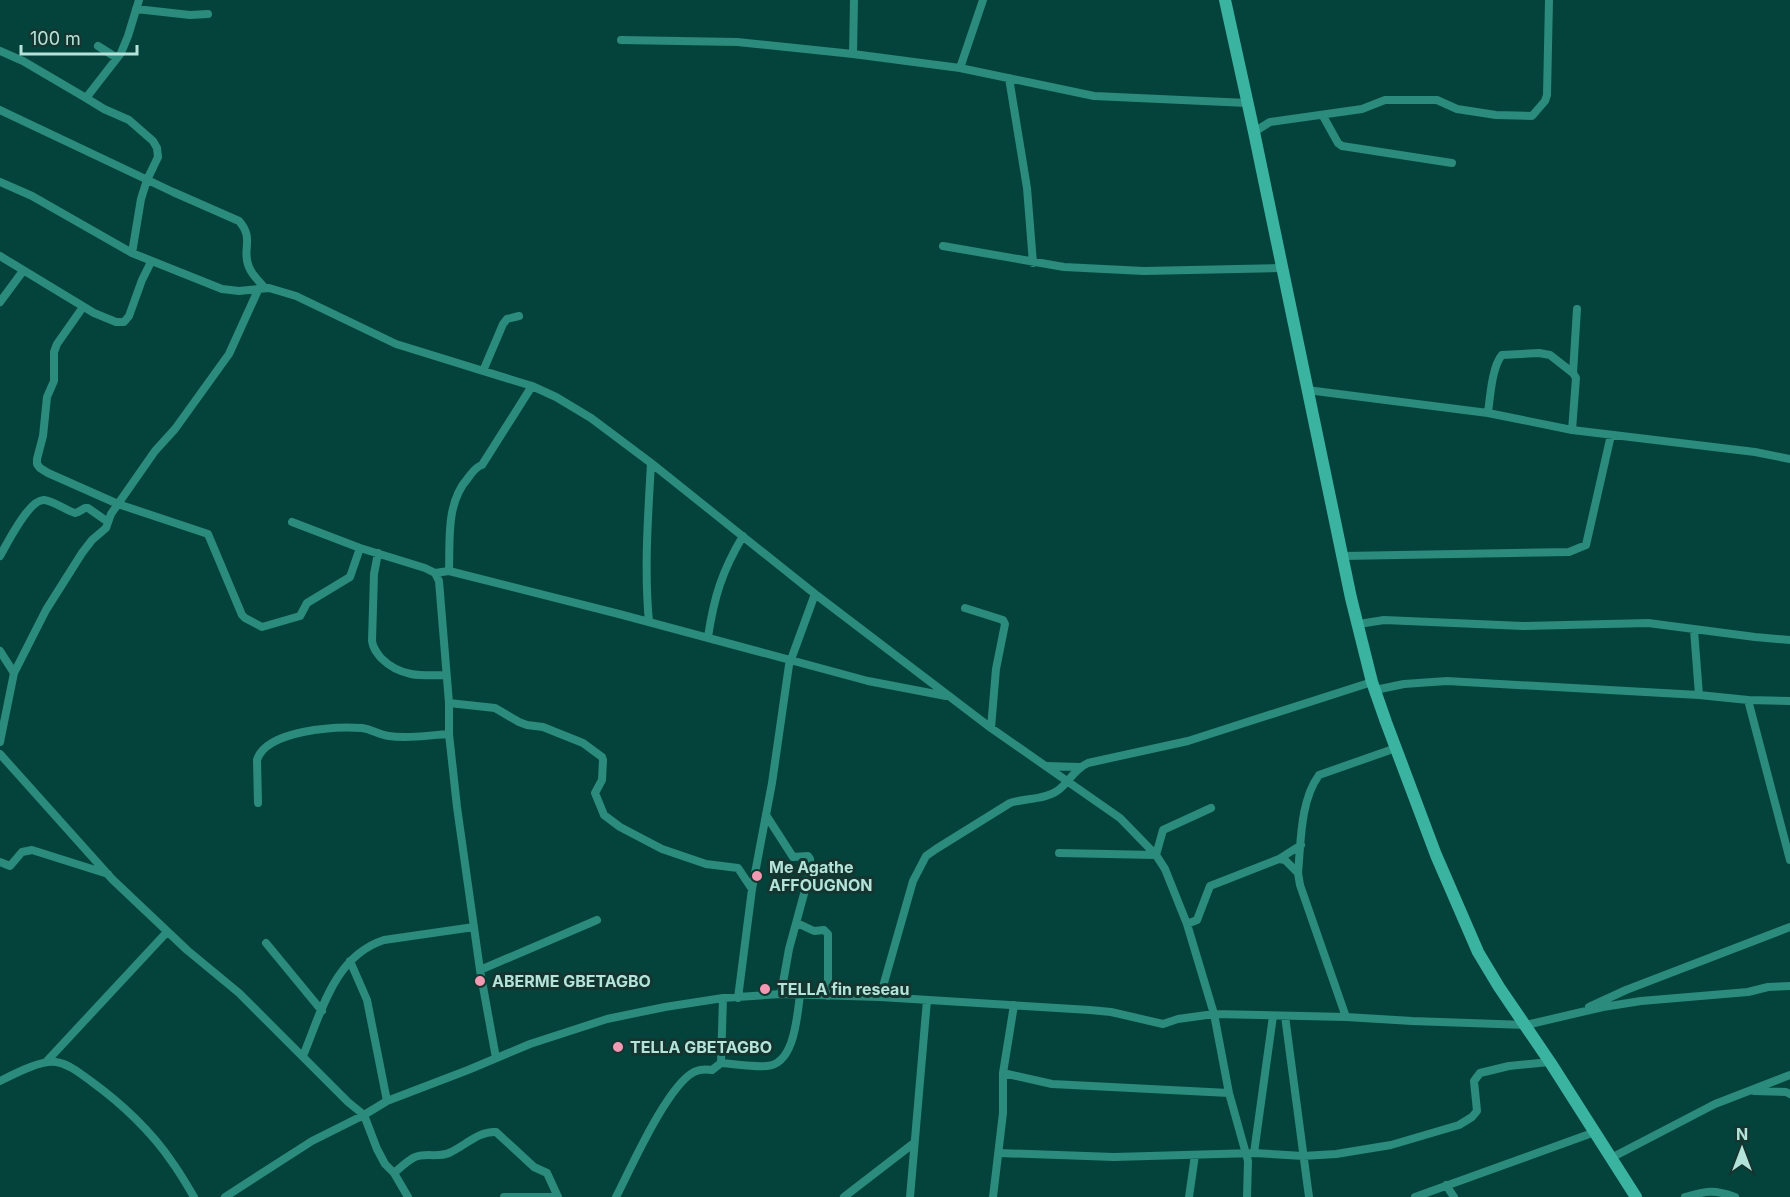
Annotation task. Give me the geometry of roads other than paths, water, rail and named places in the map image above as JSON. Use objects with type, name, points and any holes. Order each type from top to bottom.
[{"type":"main road","points":[[1225,0],[1350,598],[1359,624],[1374,686],[1436,855],[1478,952],[1636,1197]]},
{"type":"street","points":[[853,54],[854,0]]},
{"type":"street","points":[[960,68],[982,0]]},
{"type":"street","points":[[1254,132],[1270,122],[1362,109],[1385,100],[1437,100],[1457,109],[1496,115],[1532,116],[1545,101],[1547,95],[1549,0]]},
{"type":"street","points":[[86,98],[125,46],[137,5],[189,15],[208,14]]},
{"type":"street","points":[[621,40],[737,42],[960,68],[1094,96],[1247,103]]},
{"type":"street","points":[[98,46],[117,58]]},
{"type":"street","points":[[1,54],[23,61],[104,109],[129,120],[153,141],[158,157],[147,180],[138,211],[132,253]]},
{"type":"street","points":[[1010,78],[1027,188],[1033,262]]},
{"type":"street","points":[[0,110],[239,221],[248,236],[248,266],[262,288]]},
{"type":"street","points":[[1323,116],[1342,146],[1452,162]]},
{"type":"street","points":[[0,182],[32,196],[151,262],[222,289],[239,291],[262,288],[296,296],[396,344],[532,386],[556,397],[591,418],[651,463],[814,594],[949,697],[1120,818],[1156,855],[1165,869],[1187,924],[1214,1014],[1229,1093],[1250,1154]]},
{"type":"street","points":[[943,246],[1064,267],[1144,271],[1281,268]]},
{"type":"street","points":[[0,256],[83,307],[116,322],[124,322],[129,316],[151,262]]},
{"type":"street","points":[[0,302],[23,271]]},
{"type":"street","points":[[0,742],[14,673],[46,610],[82,553],[106,528],[111,514],[155,451],[176,429],[229,354],[248,309],[262,288]]},
{"type":"street","points":[[239,291],[248,309]]},
{"type":"street","points":[[83,307],[57,344],[54,352],[54,381],[47,397],[43,436],[37,464],[48,473],[118,504],[208,534],[242,615],[262,627],[300,616],[307,603],[347,580],[352,574],[360,548]]},
{"type":"street","points":[[1572,430],[1576,378],[1574,373],[1577,309]]},
{"type":"street","points":[[483,371],[503,324],[507,319],[519,316]]},
{"type":"street","points":[[1488,413],[1495,371],[1499,358],[1502,356],[1539,352],[1550,355],[1574,373]]},
{"type":"street","points":[[449,571],[455,497],[465,481],[477,467],[482,465],[532,386]]},
{"type":"street","points":[[1307,390],[1488,413],[1572,430],[1755,452],[1790,459]]},
{"type":"street","points":[[1343,556],[1569,552],[1586,545],[1611,435]]},
{"type":"street","points":[[649,622],[646,544],[651,463]]},
{"type":"street","points":[[0,556],[17,527],[38,500],[46,500],[75,513],[88,508],[108,522]]},
{"type":"street","points":[[292,522],[435,573],[449,571],[708,637],[868,681],[949,697]]},
{"type":"street","points":[[708,637],[716,591],[732,554],[743,536]]},
{"type":"street","points":[[378,553],[374,574],[373,647],[386,662],[397,670],[419,676],[446,675]]},
{"type":"street","points":[[435,573],[439,581],[449,703],[449,734],[457,807],[480,970],[496,1058]]},
{"type":"street","points":[[738,998],[752,889],[791,659],[814,594]]},
{"type":"street","points":[[965,608],[1003,620],[1005,624],[996,669],[991,728]]},
{"type":"street","points":[[1359,624],[1384,620],[1523,626],[1648,623],[1790,640]]},
{"type":"street","points":[[1694,630],[1699,695]]},
{"type":"street","points":[[0,651],[14,673]]},
{"type":"street","points":[[880,997],[913,881],[926,856],[1010,802],[1050,795],[1059,790],[1080,767],[1088,763],[1188,741],[1374,686],[1447,681],[1790,701]]},
{"type":"street","points":[[1748,700],[1790,860]]},
{"type":"street","points":[[449,703],[495,708],[519,722],[543,727],[583,743],[603,760],[602,780],[595,793],[604,815],[620,827],[662,849],[706,864],[738,868],[752,889]]},
{"type":"street","points":[[258,803],[258,755],[288,735],[332,729],[364,728],[389,736],[449,734]]},
{"type":"street","points":[[1346,1017],[1304,897],[1298,873],[1306,799],[1319,775],[1396,748]]},
{"type":"street","points":[[0,754],[108,874],[167,932],[239,993],[348,1102],[364,1115],[385,1164],[394,1173],[408,1197]]},
{"type":"street","points":[[1046,766],[1080,767]]},
{"type":"street","points":[[1156,855],[1163,830],[1211,808]]},
{"type":"street","points":[[766,815],[793,857],[805,856],[810,859],[811,868],[789,949],[781,994]]},
{"type":"street","points":[[1187,924],[1197,920],[1210,886],[1279,859],[1301,845]]},
{"type":"street","points":[[0,862],[10,866],[22,852],[32,850],[108,874]]},
{"type":"street","points":[[1059,853],[1156,855]]},
{"type":"street","points":[[1279,859],[1285,860],[1298,873]]},
{"type":"street","points":[[480,970],[597,920]]},
{"type":"street","points":[[797,922],[814,931],[827,931],[828,996]]},
{"type":"street","points":[[303,1056],[333,983],[350,961],[373,944],[384,940],[474,927]]},
{"type":"street","points":[[1581,1012],[1603,999],[1790,927]]},
{"type":"street","points":[[46,1062],[167,932]]},
{"type":"street","points":[[266,943],[322,1011]]},
{"type":"street","points":[[350,961],[367,1000],[387,1101]]},
{"type":"street","points":[[225,1197],[312,1140],[364,1115],[387,1101],[468,1071],[530,1044],[607,1019],[723,998],[781,994],[880,997],[1111,1012],[1163,1024],[1178,1019],[1214,1014],[1526,1025],[1641,1001],[1790,986]]},
{"type":"street","points":[[616,1197],[651,1130],[672,1094],[682,1082],[694,1072],[703,1069],[712,1070],[721,1063],[770,1066],[783,1057],[793,1040],[800,995]]},
{"type":"street","points":[[721,1063],[723,998]]},
{"type":"street","points":[[910,1197],[927,1000]]},
{"type":"street","points":[[993,1197],[1003,1113],[1003,1073],[1014,1005]]},
{"type":"street","points":[[1247,1197],[1248,1161],[1274,1016]]},
{"type":"street","points":[[1285,1016],[1309,1197]]},
{"type":"street","points":[[0,1081],[46,1062],[57,1062],[79,1072],[112,1096],[141,1126],[171,1161],[194,1197]]},
{"type":"street","points":[[999,1153],[1114,1157],[1336,1154],[1390,1145],[1459,1125],[1477,1111],[1474,1081],[1480,1073],[1509,1066],[1550,1062]]},
{"type":"street","points":[[1003,1073],[1052,1084],[1229,1093]]},
{"type":"street","points":[[1611,1158],[1715,1104],[1790,1075]]},
{"type":"street","points":[[1748,1091],[1790,1094]]},
{"type":"street","points":[[394,1173],[411,1159],[420,1155],[443,1155],[482,1134],[489,1131],[496,1132],[534,1167],[547,1173],[558,1197],[504,1197]]},
{"type":"street","points":[[1415,1197],[1595,1132]]},
{"type":"street","points":[[844,1197],[914,1143]]},
{"type":"street","points":[[1190,1197],[1195,1155]]},
{"type":"street","points":[[1446,1185],[1454,1197]]},
{"type":"street","points":[[1685,1197],[1706,1191],[1715,1191],[1735,1197]]},
{"type":"place","name":"Me Agathe AFFOUGNON","points":[[757,876]]},
{"type":"place","name":"ABERME GBETAGBO","points":[[480,981]]},
{"type":"place","name":"TELLA fin reseau","points":[[765,989]]},
{"type":"place","name":"TELLA GBETAGBO","points":[[618,1047]]}]
